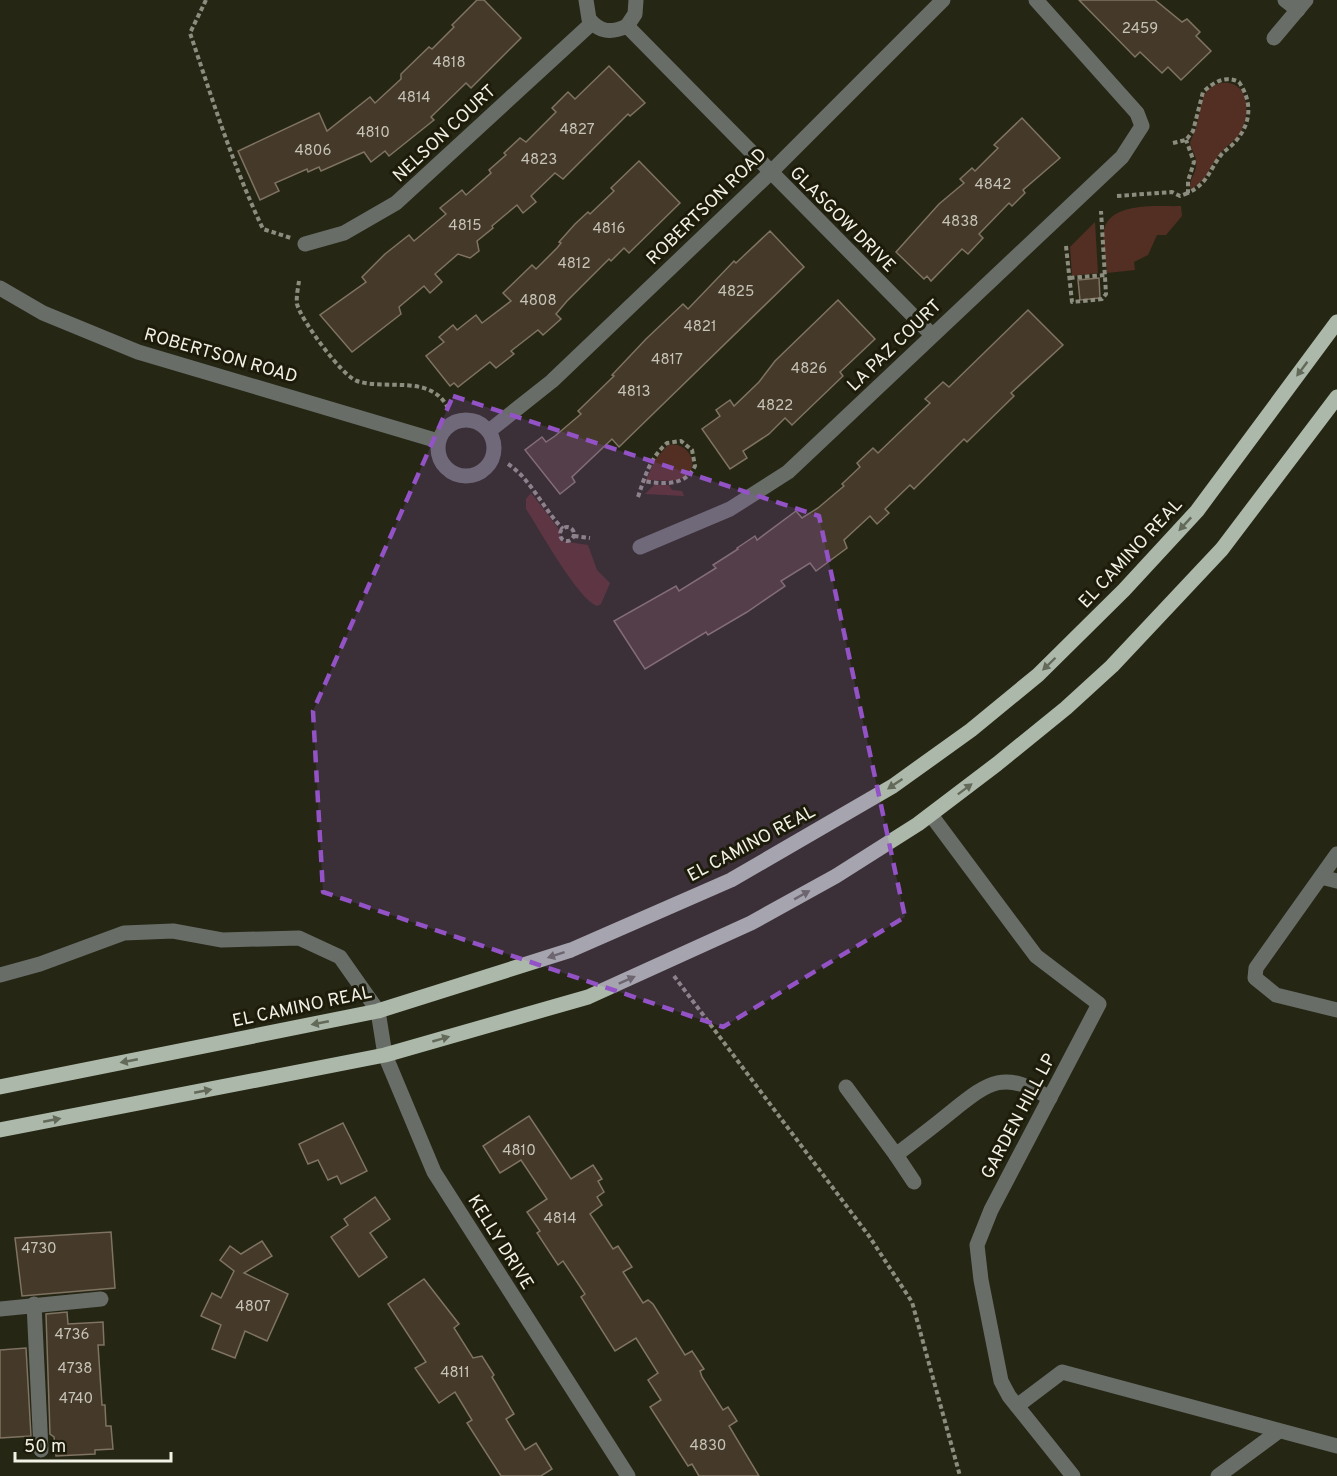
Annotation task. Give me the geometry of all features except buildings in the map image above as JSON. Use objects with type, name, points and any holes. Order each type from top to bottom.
[{"type":"main road","name":"EL CAMINO REAL","points":[[0,1087],[378,1011],[571,950],[731,880],[893,786],[954,742],[1038,675],[1124,590],[1197,511],[1337,322]]},
{"type":"main road","points":[[0,1131],[385,1055],[588,997],[751,923],[836,876],[931,814],[1066,708],[1155,622],[1222,549],[1337,397]]},
{"type":"street","points":[[586,0],[586,12],[592,23],[610,32],[627,26],[635,14],[636,0]]},
{"type":"street","name":"ROBERTSON ROAD","points":[[489,431],[552,381],[770,173],[943,0]]},
{"type":"street","name":"LA PAZ COURT","points":[[640,547],[730,509],[788,472],[1122,156],[1142,126],[1137,113],[1036,0]]},
{"type":"street","points":[[1274,39],[1302,5],[1285,0]]},
{"type":"street","name":"NELSON COURT","points":[[305,244],[344,233],[396,203],[592,23]]},
{"type":"street","name":"GLASGOW DRIVE","points":[[627,26],[932,335]]},
{"type":"street","name":"ROBERTSON ROAD","points":[[0,288],[43,313],[138,352],[438,441]]},
{"type":"street","points":[[458,421],[476,422],[489,431],[494,443],[491,461],[486,469],[470,477],[452,473],[440,459],[438,441],[442,432],[458,421]]},
{"type":"street","name":"GARDEN HILL LP","points":[[931,814],[1036,956],[1099,1004],[991,1210],[977,1245],[981,1280],[1001,1381],[1017,1406],[1073,1476]]},
{"type":"street","points":[[1337,854],[1256,968],[1256,978],[1275,995],[1337,1010]]},
{"type":"street","points":[[1321,877],[1337,881]]},
{"type":"street","points":[[0,975],[124,933],[172,931],[222,940],[298,938],[340,957],[378,1011]]},
{"type":"street","name":"KELLY DRIVE","points":[[378,1011],[385,1055],[434,1172],[628,1476]]},
{"type":"street","points":[[896,1155],[984,1086],[1012,1082],[1029,1085],[1050,1098]]},
{"type":"street","points":[[846,1088],[914,1182]]},
{"type":"street","points":[[0,1309],[101,1299]]},
{"type":"street","points":[[34,1304],[41,1450]]},
{"type":"street","points":[[1017,1406],[1062,1372],[1337,1446]]},
{"type":"street","points":[[1218,1476],[1279,1431]]},
{"type":"path","points":[[206,0],[190,33],[251,204],[263,229],[305,244]]},
{"type":"path","points":[[1117,196],[1173,192],[1180,196],[1202,186],[1223,153],[1242,133],[1248,119],[1249,105],[1239,82],[1232,79],[1221,80],[1203,92],[1193,130],[1186,140],[1173,143]]},
{"type":"path","points":[[1186,140],[1194,162],[1188,181],[1188,193]]},
{"type":"path","points":[[1066,246],[1072,302],[1102,299],[1106,294],[1101,211]]},
{"type":"path","points":[[1070,278],[1105,275]]},
{"type":"path","points":[[299,281],[297,303],[302,315],[330,356],[355,380],[388,385],[419,384],[445,402],[449,410]]},
{"type":"path","points":[[638,497],[643,482],[650,463],[667,443],[681,441],[692,450],[695,466],[686,478],[677,482],[643,482]]},
{"type":"path","points":[[508,464],[516,470],[548,514],[563,529]]},
{"type":"path","points":[[563,529],[571,528],[574,536]]},
{"type":"path","points":[[563,529],[561,535],[565,540],[574,536],[590,538]]},
{"type":"path","points":[[665,963],[868,1236],[912,1302],[960,1476]]},
{"type":"highlighted area","points":[[453,396],[819,516],[905,917],[723,1027],[323,892],[313,711]]},
{"type":"shaded area","points":[[1220,83],[1229,83],[1242,91],[1246,105],[1245,122],[1240,133],[1219,155],[1205,177],[1190,189],[1196,165],[1190,143],[1205,94]]},
{"type":"shaded area","points":[[1149,206],[1181,206],[1182,216],[1166,235],[1157,235],[1148,255],[1134,262],[1135,270],[1107,273],[1104,230],[1108,221],[1125,210]]},
{"type":"shaded area","points":[[1095,222],[1098,273],[1072,276],[1070,247]]},
{"type":"shaded area","points":[[668,445],[683,447],[688,452],[692,464],[691,470],[687,475],[676,480],[646,480],[655,460]]},
{"type":"shaded area","points":[[654,485],[669,485],[672,490],[682,491],[684,496],[645,494]]},
{"type":"shaded area","points":[[531,493],[558,528],[562,541],[588,545],[597,570],[610,583],[601,604],[597,606],[579,590],[549,547],[526,509],[526,499]]}]
